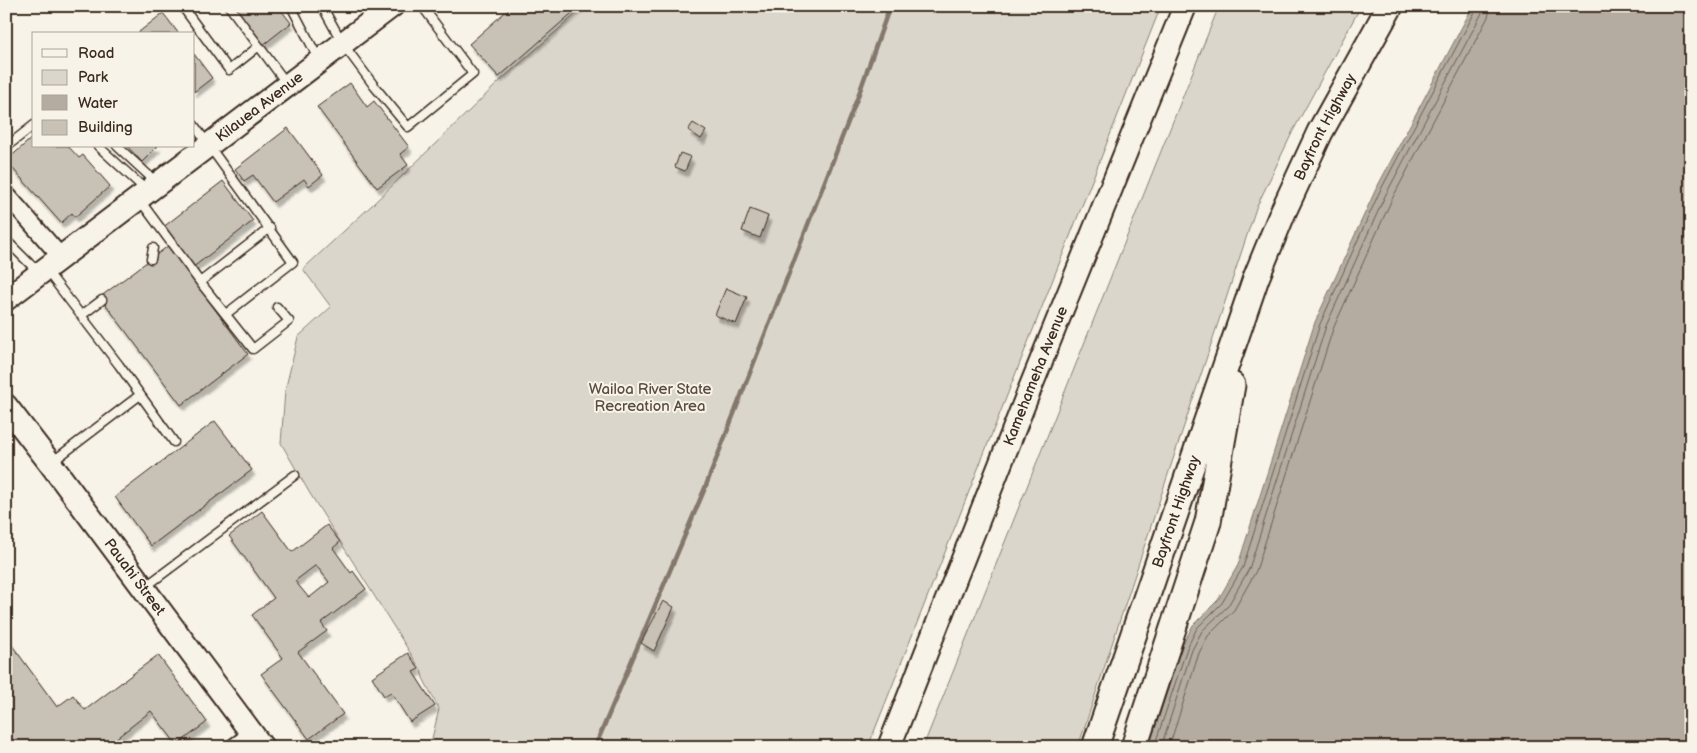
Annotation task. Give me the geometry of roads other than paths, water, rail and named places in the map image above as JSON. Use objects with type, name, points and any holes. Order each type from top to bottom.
[{"type":"main road","name":"Bayfront Highway","points":[[1096,747],[1256,278],[1283,212],[1320,132],[1390,6]]},
{"type":"main road","name":"Bayfront Highway","points":[[1134,747],[1208,522],[1234,370],[1256,278]]},
{"type":"street","name":"Kilauea Avenue","points":[[6,299],[392,6]]},
{"type":"street","name":"Kamehameha Avenue","points":[[889,747],[1031,386],[1185,6]]},
{"type":"street","points":[[6,194],[49,266]]},
{"type":"street","name":"Pauahi Street","points":[[6,406],[257,740]]},
{"type":"street","points":[[234,747],[257,740]]},
{"type":"lane","points":[[182,6],[229,70],[259,46]]},
{"type":"lane","points":[[229,6],[288,86]]},
{"type":"lane","points":[[291,6],[320,62]]},
{"type":"lane","points":[[322,6],[343,44],[375,88],[408,127],[473,74],[422,6]]},
{"type":"lane","points":[[195,126],[293,262],[226,314]]},
{"type":"lane","points":[[6,147],[32,127]]},
{"type":"lane","points":[[100,148],[148,192]]},
{"type":"lane","points":[[118,148],[148,192],[200,282],[253,349],[289,321],[277,307]]},
{"type":"lane","points":[[200,282],[270,228]]},
{"type":"lane","points":[[6,240],[49,266],[82,316],[174,442]]},
{"type":"lane","points":[[151,259],[153,248]]},
{"type":"lane","points":[[82,316],[102,300]]},
{"type":"lane","points":[[50,463],[140,395]]},
{"type":"lane","points":[[144,588],[295,475]]},
{"type":"water","points":[[1473,6],[1691,6],[1691,747],[1149,747],[1182,646],[1193,625],[1218,600],[1238,565],[1315,322],[1375,191]]},
{"type":"waterway","points":[[595,747],[705,488],[857,99],[890,6]]},
{"type":"park label","name":"Wailoa River State Recreation Area","points":[[650,398]]}]
